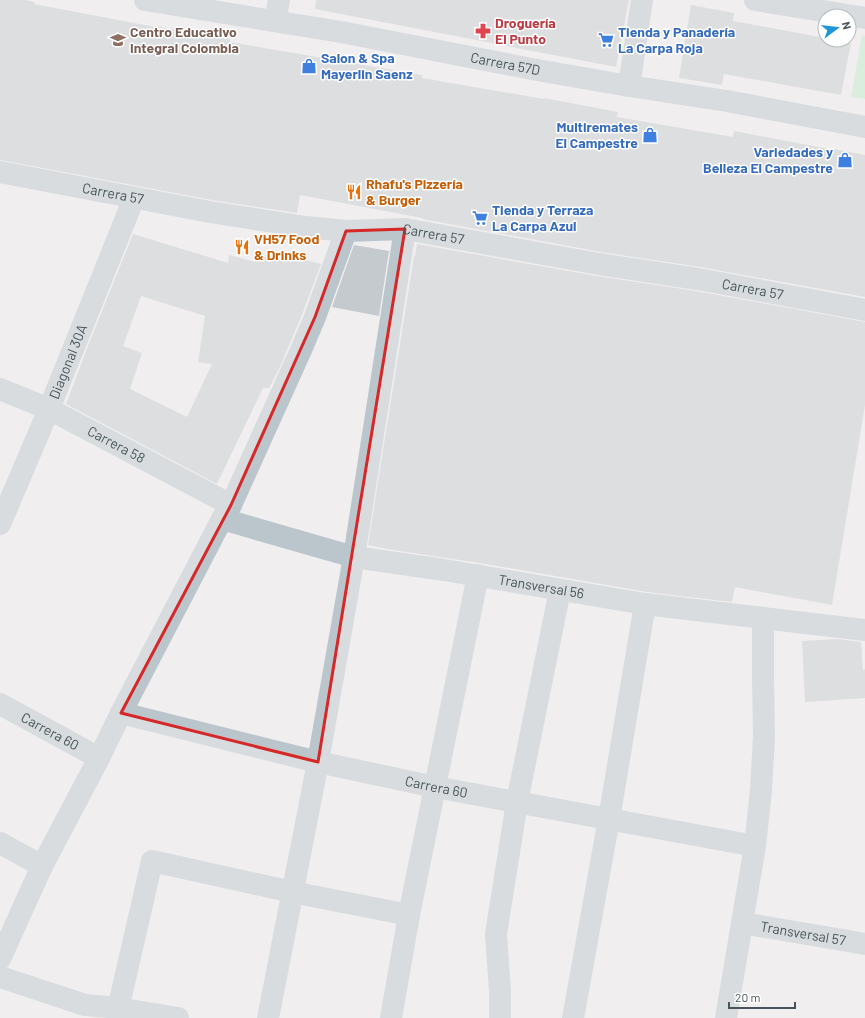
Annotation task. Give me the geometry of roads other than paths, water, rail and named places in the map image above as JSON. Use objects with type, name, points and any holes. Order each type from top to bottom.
[{"type":"street","name":"Carrera 57D","points":[[145,0],[341,32],[536,70],[727,101],[865,127]]},
{"type":"street","points":[[276,21],[279,0]]},
{"type":"street","points":[[629,86],[642,0]]},
{"type":"street","points":[[755,0],[865,18]]},
{"type":"street","name":"Carrera 57","points":[[0,172],[210,212],[306,227],[346,231],[405,229],[865,310]]},
{"type":"street","name":"Diagonal 30A","points":[[0,524],[49,409],[134,198]]},
{"type":"street","points":[[268,1018],[318,762],[354,557],[405,229]]},
{"type":"street","points":[[0,959],[42,866],[100,758],[121,713],[227,512],[312,323],[346,231]]},
{"type":"street","name":"Carrera 58","points":[[0,389],[49,409],[227,512]]},
{"type":"street","name":"Transversal 56","points":[[227,512],[354,557],[645,604],[865,630]]},
{"type":"street","points":[[391,1018],[409,915],[478,576]]},
{"type":"street","points":[[500,1018],[500,991],[496,934],[516,802],[560,590]]},
{"type":"street","points":[[573,1018],[609,819],[645,604]]},
{"type":"street","points":[[726,1018],[755,846],[761,790],[764,737],[763,618]]},
{"type":"street","name":"Carrera 60","points":[[0,704],[100,758]]},
{"type":"street","name":"Carrera 60","points":[[121,713],[318,762],[435,787],[755,846]]},
{"type":"street","points":[[0,843],[42,866]]},
{"type":"street","points":[[117,1013],[152,861],[292,892],[409,915]]},
{"type":"street","name":"Transversal 57","points":[[742,923],[865,944]]},
{"type":"street","points":[[0,977],[85,1005],[117,1013],[178,1018]]},
{"type":"place","name":"Droguería El Punto","points":[[483,31]]},
{"type":"place","name":"Centro Educativo Integral Colombia","points":[[118,40]]},
{"type":"place","name":"Tienda y Panadería La Carpa Roja","points":[[606,40]]},
{"type":"place","name":"Salon & Spa Mayerlin Saenz","points":[[309,66]]},
{"type":"place","name":"Multiremates El Campestre","points":[[650,135]]},
{"type":"place","name":"Variedades y Belleza El Campestre","points":[[845,160]]},
{"type":"place","name":"Rhafu's Pizzería & Burger","points":[[354,192]]},
{"type":"place","name":"Tienda y Terraza La Carpa Azul","points":[[480,218]]},
{"type":"place","name":"VH57 Food & Drinks","points":[[242,247]]}]
